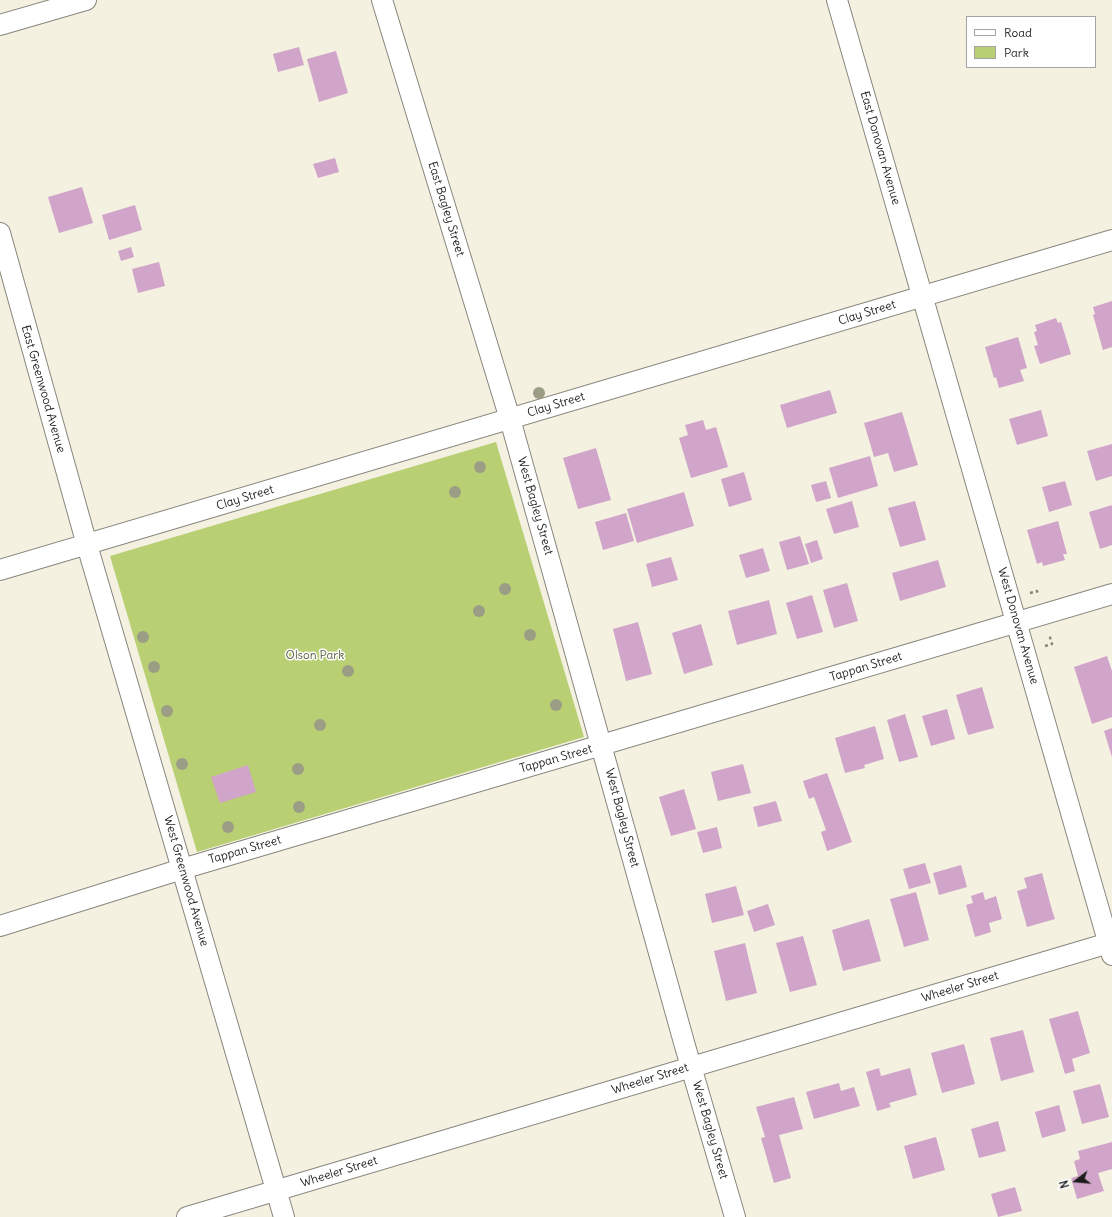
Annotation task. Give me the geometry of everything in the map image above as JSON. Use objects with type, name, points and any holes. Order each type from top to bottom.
[{"type":"street","points":[[0,25],[86,0]]},
{"type":"street","name":"East Bagley Street","points":[[382,0],[510,419]]},
{"type":"street","name":"East Donovan Avenue","points":[[837,0],[923,296]]},
{"type":"street","name":"East Greenwood Avenue","points":[[0,233],[87,545]]},
{"type":"street","name":"Clay Street","points":[[0,570],[1112,240]]},
{"type":"street","name":"West Donovan Avenue","points":[[923,296],[1111,946]]},
{"type":"street","name":"West Bagley Street","points":[[510,419],[735,1217]]},
{"type":"street","name":"West Greenwood Avenue","points":[[87,545],[284,1217]]},
{"type":"street","name":"Tappan Street","points":[[0,926],[182,869],[1112,594]]},
{"type":"street","name":"Wheeler Street","points":[[187,1217],[692,1067],[1111,946]]},
{"type":"green space","name":"Olson Park","points":[[496,442],[584,737],[197,852],[110,556]]},
{"type":"building","points":[[299,47],[304,65],[278,72],[273,54]]},
{"type":"building","points":[[336,51],[348,93],[319,102],[307,59]]},
{"type":"building","points":[[335,158],[339,172],[318,178],[313,164]]},
{"type":"building","points":[[82,187],[93,223],[59,233],[48,197]]},
{"type":"building","points":[[135,205],[142,230],[109,240],[102,215]]},
{"type":"building","points":[[131,247],[134,257],[121,261],[118,251]]},
{"type":"building","points":[[159,262],[165,286],[138,293],[132,269]]},
{"type":"building","points":[[1112,301],[1112,347],[1103,350],[1093,315],[1095,314],[1093,307]]},
{"type":"building","points":[[1056,318],[1058,323],[1061,322],[1071,354],[1040,364],[1034,346],[1038,345],[1034,332],[1037,331],[1035,325]]},
{"type":"building","points":[[1018,337],[1027,368],[1020,370],[1024,381],[999,388],[996,377],[994,378],[985,347]]},
{"type":"building","points":[[830,390],[837,413],[787,428],[780,405]]},
{"type":"building","points":[[1041,410],[1048,436],[1017,445],[1009,419]]},
{"type":"building","points":[[902,412],[918,465],[894,472],[888,453],[874,457],[864,423]]},
{"type":"building","points":[[703,420],[706,430],[716,427],[728,467],[691,478],[679,438],[688,435],[685,425]]},
{"type":"building","points":[[1112,444],[1112,476],[1096,481],[1087,451]]},
{"type":"building","points":[[596,448],[611,500],[578,509],[563,458]]},
{"type":"building","points":[[870,456],[878,486],[838,498],[829,468]]},
{"type":"building","points":[[744,472],[752,500],[729,507],[721,479]]},
{"type":"building","points":[[826,481],[831,498],[816,502],[811,485]]},
{"type":"building","points":[[1065,481],[1072,505],[1049,512],[1042,487]]},
{"type":"building","points":[[684,492],[694,526],[637,543],[627,509]]},
{"type":"building","points":[[852,501],[859,527],[834,534],[826,509]]},
{"type":"building","points":[[915,501],[926,540],[900,547],[888,508]]},
{"type":"building","points":[[1112,505],[1112,545],[1100,549],[1089,512]]},
{"type":"building","points":[[626,513],[634,541],[603,550],[595,522]]},
{"type":"building","points":[[1058,521],[1067,554],[1063,554],[1065,560],[1043,566],[1042,562],[1037,564],[1027,530]]},
{"type":"building","points":[[800,536],[809,564],[787,570],[779,542]]},
{"type":"building","points":[[817,540],[823,559],[811,563],[805,544]]},
{"type":"building","points":[[763,548],[770,571],[746,578],[739,555]]},
{"type":"building","points":[[671,557],[678,580],[652,587],[646,564]]},
{"type":"building","points":[[938,560],[946,587],[900,601],[892,573]]},
{"type":"building","points":[[847,583],[858,621],[834,628],[823,590]]},
{"type":"building","points":[[812,595],[823,632],[797,639],[786,603]]},
{"type":"building","points":[[769,600],[777,634],[737,645],[728,611]]},
{"type":"building","points":[[638,622],[652,674],[626,681],[613,629]]},
{"type":"building","points":[[701,624],[713,665],[684,674],[672,633]]},
{"type":"building","points":[[1107,656],[1112,671],[1112,717],[1092,724],[1074,667]]},
{"type":"building","points":[[982,687],[994,728],[968,735],[956,695]]},
{"type":"building","points":[[947,709],[955,739],[931,746],[922,716]]},
{"type":"building","points":[[905,714],[918,757],[899,762],[887,720]]},
{"type":"building","points":[[875,726],[884,759],[864,765],[865,768],[845,773],[835,738]]},
{"type":"building","points":[[1112,728],[1112,757],[1104,731]]},
{"type":"building","points":[[743,764],[751,793],[718,801],[711,772]]},
{"type":"building","points":[[248,765],[256,792],[220,803],[211,777]]},
{"type":"building","points":[[827,773],[852,842],[827,851],[821,832],[826,830],[814,797],[809,799],[803,781]]},
{"type":"building","points":[[684,789],[696,829],[671,836],[659,797]]},
{"type":"building","points":[[776,801],[782,821],[758,827],[753,807]]},
{"type":"building","points":[[717,827],[722,848],[703,853],[697,832]]},
{"type":"building","points":[[925,863],[931,883],[909,889],[903,869]]},
{"type":"building","points":[[961,865],[967,887],[939,895],[933,873]]},
{"type":"building","points":[[1042,873],[1055,919],[1027,927],[1017,891],[1027,888],[1024,878]]},
{"type":"building","points":[[736,886],[744,915],[712,923],[705,894]]},
{"type":"building","points":[[916,892],[929,940],[904,947],[890,899]]},
{"type":"building","points":[[983,892],[985,900],[996,896],[1002,919],[989,923],[991,932],[975,937],[966,905],[973,903],[971,896]]},
{"type":"building","points":[[768,904],[775,925],[754,932],[747,911]]},
{"type":"building","points":[[869,919],[881,961],[843,971],[832,930]]},
{"type":"building","points":[[803,936],[817,985],[790,992],[776,943]]},
{"type":"building","points":[[745,943],[757,993],[726,1001],[714,951]]},
{"type":"building","points":[[1078,1011],[1090,1053],[1072,1059],[1075,1071],[1065,1074],[1049,1019]]},
{"type":"building","points":[[1023,1030],[1034,1072],[1001,1081],[990,1038]]},
{"type":"building","points":[[964,1044],[975,1084],[942,1093],[931,1053]]},
{"type":"building","points":[[879,1068],[881,1076],[910,1068],[917,1095],[889,1103],[891,1107],[877,1111],[866,1072]]},
{"type":"building","points":[[839,1083],[841,1091],[854,1087],[860,1106],[814,1119],[806,1092]]},
{"type":"building","points":[[1100,1084],[1109,1117],[1082,1124],[1073,1091]]},
{"type":"building","points":[[794,1097],[803,1129],[779,1135],[791,1178],[774,1183],[761,1138],[765,1137],[756,1107]]},
{"type":"building","points":[[1059,1105],[1066,1131],[1042,1138],[1035,1112]]},
{"type":"building","points":[[998,1121],[1006,1151],[979,1158],[971,1129]]},
{"type":"building","points":[[936,1137],[945,1170],[913,1179],[904,1146]]},
{"type":"building","points":[[1112,1142],[1112,1169],[1098,1173],[1104,1191],[1077,1199],[1071,1178],[1078,1176],[1074,1161],[1080,1159],[1078,1151]]},
{"type":"building","points":[[1015,1187],[1022,1211],[998,1217],[991,1194]]}]
